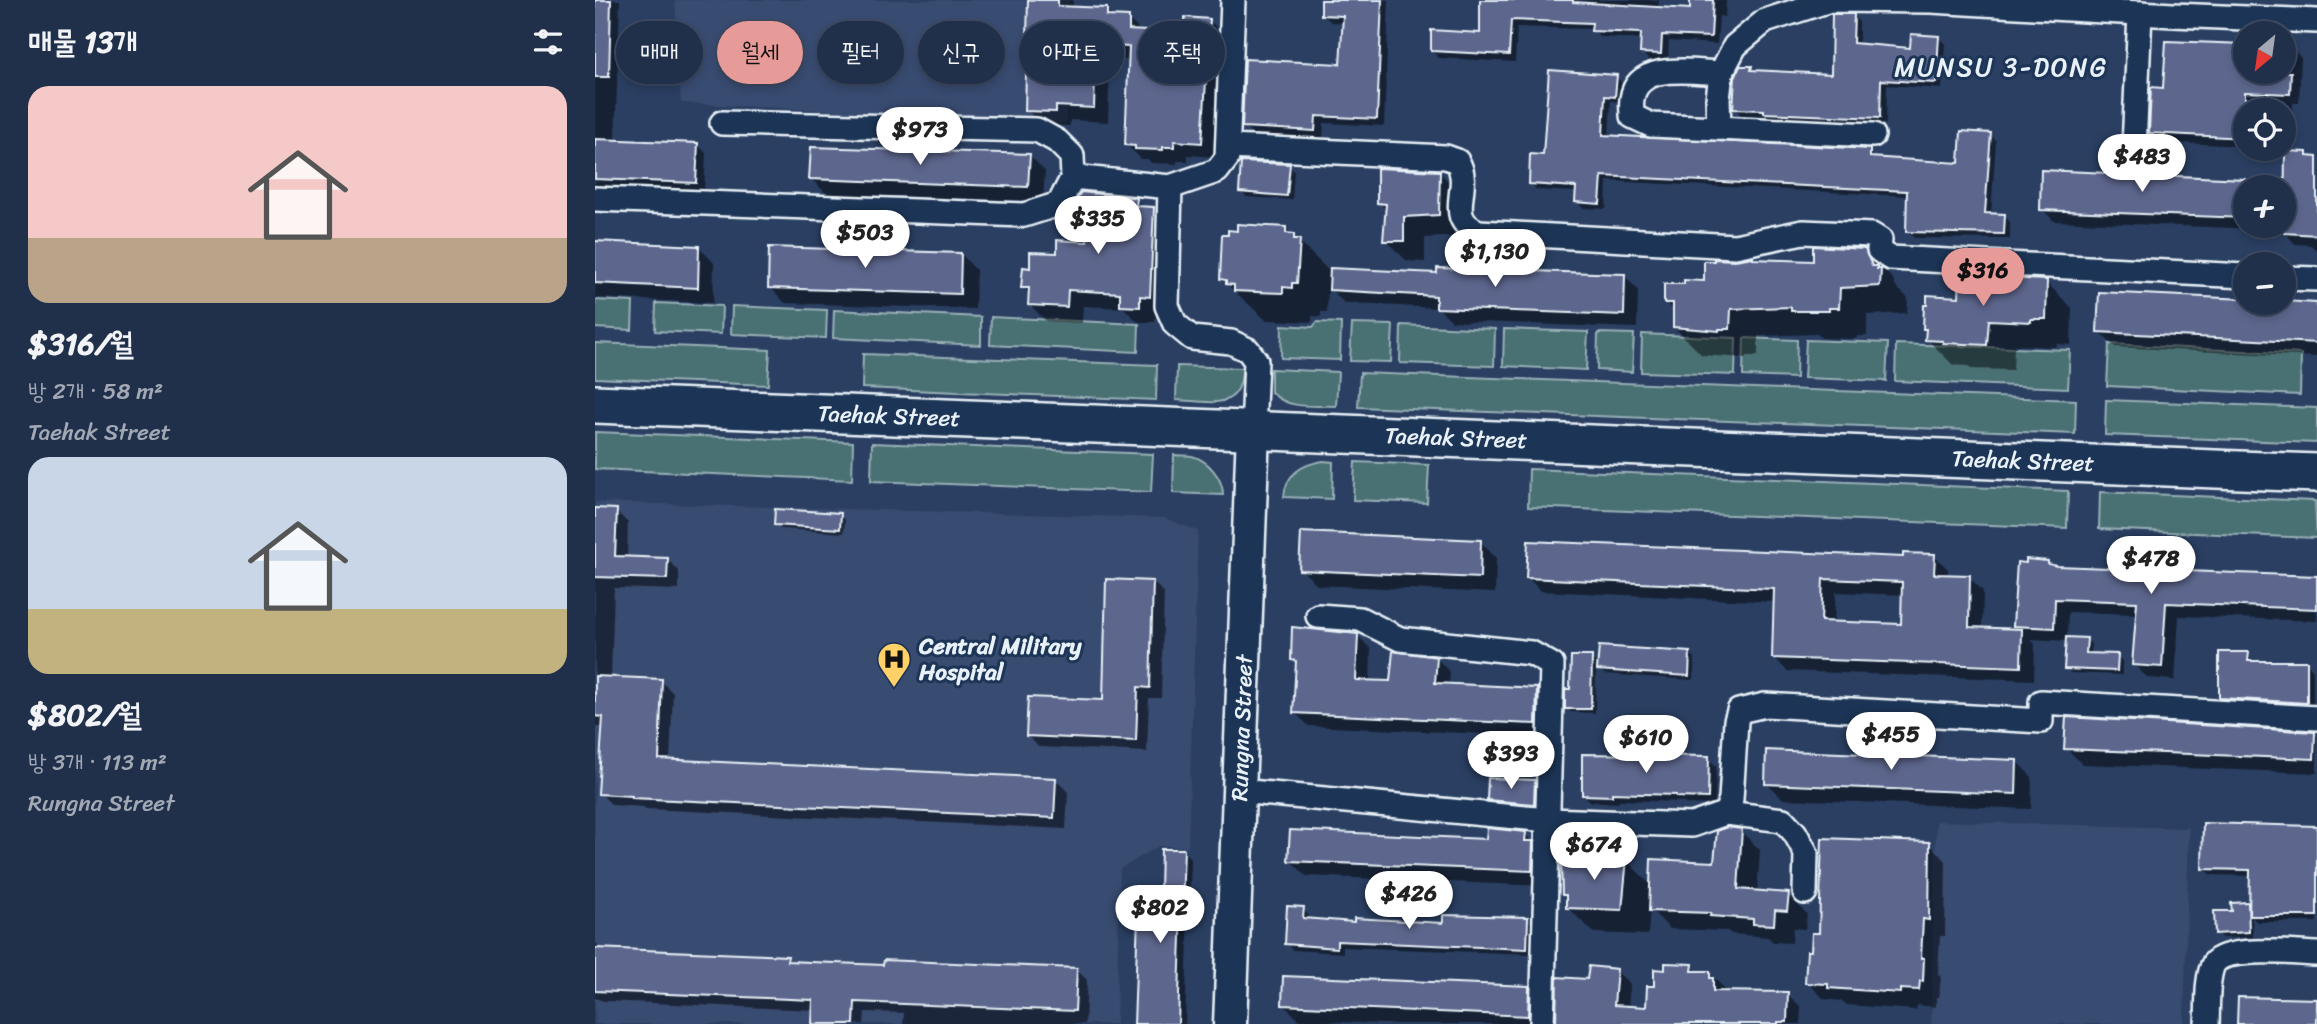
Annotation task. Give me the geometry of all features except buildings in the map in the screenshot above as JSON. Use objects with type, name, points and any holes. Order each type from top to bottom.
[{"type":"main road","name":"Taehak Street","points":[[595,404],[2317,473]]},
{"type":"main road","name":"Rungna Street","points":[[1230,1024],[1253,431]]},
{"type":"street","points":[[1073,177],[1170,187],[1217,171],[1227,158],[1233,0]]},
{"type":"street","points":[[1719,128],[1721,73],[1735,46],[1765,21],[1830,0],[1931,0],[2317,21]]},
{"type":"street","points":[[2134,148],[2140,13]]},
{"type":"street","points":[[1721,73],[1663,71],[1641,81],[1632,97],[1632,116],[1651,125],[1873,135]]},
{"type":"street","points":[[595,199],[1024,215],[1059,204],[1073,177],[1072,156],[1057,141],[1037,130],[722,123]]},
{"type":"street","points":[[1228,147],[1446,157],[1458,160],[1463,170],[1460,218],[1467,227],[1479,232],[1735,246],[1803,232],[1872,235],[1880,240],[1879,250],[1890,258],[2233,275]]},
{"type":"street","points":[[1170,187],[1167,306],[1175,324],[1192,338],[1231,342],[1248,349],[1256,361],[1253,431]]},
{"type":"street","points":[[2296,278],[2317,279]]},
{"type":"street","points":[[1318,617],[1360,619],[1400,639],[1531,653],[1552,665],[1542,1024]]},
{"type":"street","points":[[1726,813],[1731,799],[1739,710],[1765,705],[2041,721],[2041,702],[2317,718]]},
{"type":"street","points":[[1240,791],[1548,820],[1692,825],[1726,813],[1783,820],[1795,833],[1806,853],[1805,892]]},
{"type":"street","points":[[2207,1024],[2213,965],[2221,956],[2256,952],[2317,954]]},
{"type":"shaded area","points":[[675,0],[1068,0],[1068,21],[1019,21],[1019,84],[1067,84],[1066,123],[681,103],[680,84],[703,84],[703,21],[676,21]]},
{"type":"shaded area","name":"Central Military Hospital","points":[[595,502],[1165,518],[1198,531],[1188,847],[1159,846],[1120,869],[1116,1024],[595,1024]]},
{"type":"shaded area","points":[[1936,821],[2189,828],[2184,1024],[1931,1024]]},
{"type":"green space","points":[[595,300],[633,302],[632,330],[595,328]]},
{"type":"green space","points":[[656,303],[722,306],[721,334],[655,331]]},
{"type":"green space","points":[[732,306],[827,310],[826,338],[731,334]]},
{"type":"green space","points":[[834,310],[981,317],[981,345],[833,338]]},
{"type":"green space","points":[[991,317],[1139,324],[1138,352],[990,345]]},
{"type":"green space","points":[[1317,322],[1341,323],[1340,360],[1281,358],[1282,325],[1313,327]]},
{"type":"green space","points":[[1352,324],[1393,325],[1391,362],[1350,361]]},
{"type":"green space","points":[[1401,325],[1495,329],[1494,366],[1400,363]]},
{"type":"green space","points":[[1504,329],[1588,332],[1586,370],[1503,366]]},
{"type":"green space","points":[[1598,333],[1634,334],[1632,372],[1597,370]]},
{"type":"green space","points":[[1642,334],[1736,338],[1735,375],[1641,372]]},
{"type":"green space","points":[[1744,338],[1797,340],[1796,378],[1743,376]]},
{"type":"green space","points":[[1806,340],[1888,343],[1886,381],[1804,378]]},
{"type":"green space","points":[[595,343],[770,350],[768,385],[595,378]]},
{"type":"green space","points":[[1896,344],[2070,350],[2068,388],[1895,381]]},
{"type":"green space","points":[[2109,344],[2301,354],[2300,395],[2107,386]]},
{"type":"green space","points":[[863,354],[1157,365],[1156,400],[862,388]]},
{"type":"green space","points":[[1177,366],[1242,368],[1236,392],[1230,398],[1211,402],[1176,400]]},
{"type":"green space","points":[[1271,369],[1338,372],[1336,406],[1285,402],[1271,392]]},
{"type":"green space","points":[[1360,373],[2076,400],[2075,434],[1358,407]]},
{"type":"green space","points":[[2106,400],[2317,408],[2317,443],[2105,435]]},
{"type":"green space","points":[[595,432],[853,442],[852,480],[595,469]]},
{"type":"green space","points":[[872,443],[1153,454],[1151,492],[871,481]]},
{"type":"green space","points":[[1174,455],[1192,456],[1209,466],[1220,482],[1223,495],[1173,493]]},
{"type":"green space","points":[[1323,461],[1333,462],[1332,499],[1284,497],[1288,482],[1296,472]]},
{"type":"green space","points":[[1355,462],[1429,465],[1427,503],[1353,500]]},
{"type":"green space","points":[[1529,469],[2068,491],[2067,528],[1528,507]]},
{"type":"green space","points":[[2100,492],[2315,501],[2317,538],[2099,529]]},
{"type":"place","name":"Central Military Hospital","points":[[894,689]]},
{"type":"district","name":"MUNSU 3-DONG","points":[[2001,67]]}]
